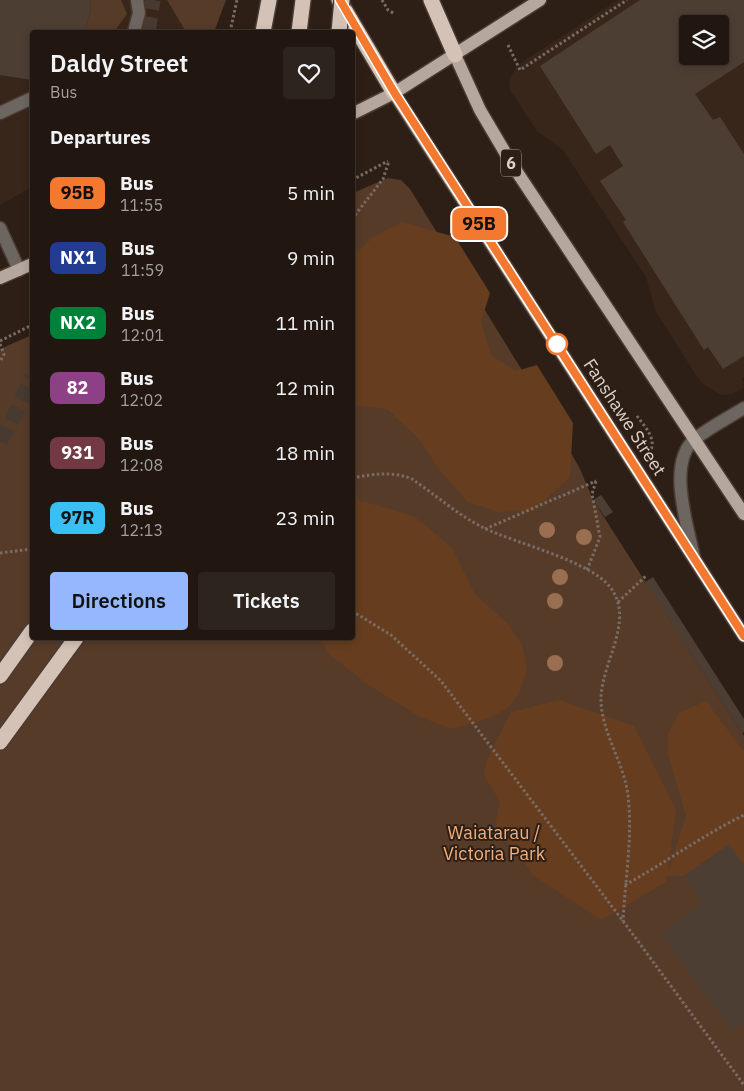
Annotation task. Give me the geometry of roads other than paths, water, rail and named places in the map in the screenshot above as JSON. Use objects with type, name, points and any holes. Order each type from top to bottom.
[{"type":"highway","points":[[263,30],[269,0]]},
{"type":"highway","points":[[299,30],[302,0]]},
{"type":"highway","points":[[339,30],[341,0]]},
{"type":"highway","points":[[341,0],[394,92]]},
{"type":"highway","points":[[431,0],[455,55]]},
{"type":"highway","points":[[0,676],[30,634]]},
{"type":"highway","points":[[0,742],[75,640]]},
{"type":"main road","points":[[355,112],[394,92],[455,55],[540,0]]},
{"type":"main road","name":"6","points":[[455,55],[480,110],[513,166],[744,514]]},
{"type":"main road","name":"Fanshawe Street","points":[[394,92],[744,636]]},
{"type":"main road","points":[[0,278],[30,265]]},
{"type":"street","points":[[134,30],[139,12],[137,0]]},
{"type":"street","points":[[0,113],[30,99]]},
{"type":"street","points":[[0,228],[18,270]]},
{"type":"street","points":[[694,559],[680,483],[683,456],[695,440],[744,408]]},
{"type":"tunnel","points":[[148,30],[153,0]]},
{"type":"tunnel","points":[[0,441],[14,417],[30,381]]},
{"type":"park label","name":"Waiatarau / Victoria Park","points":[[494,842]]}]
